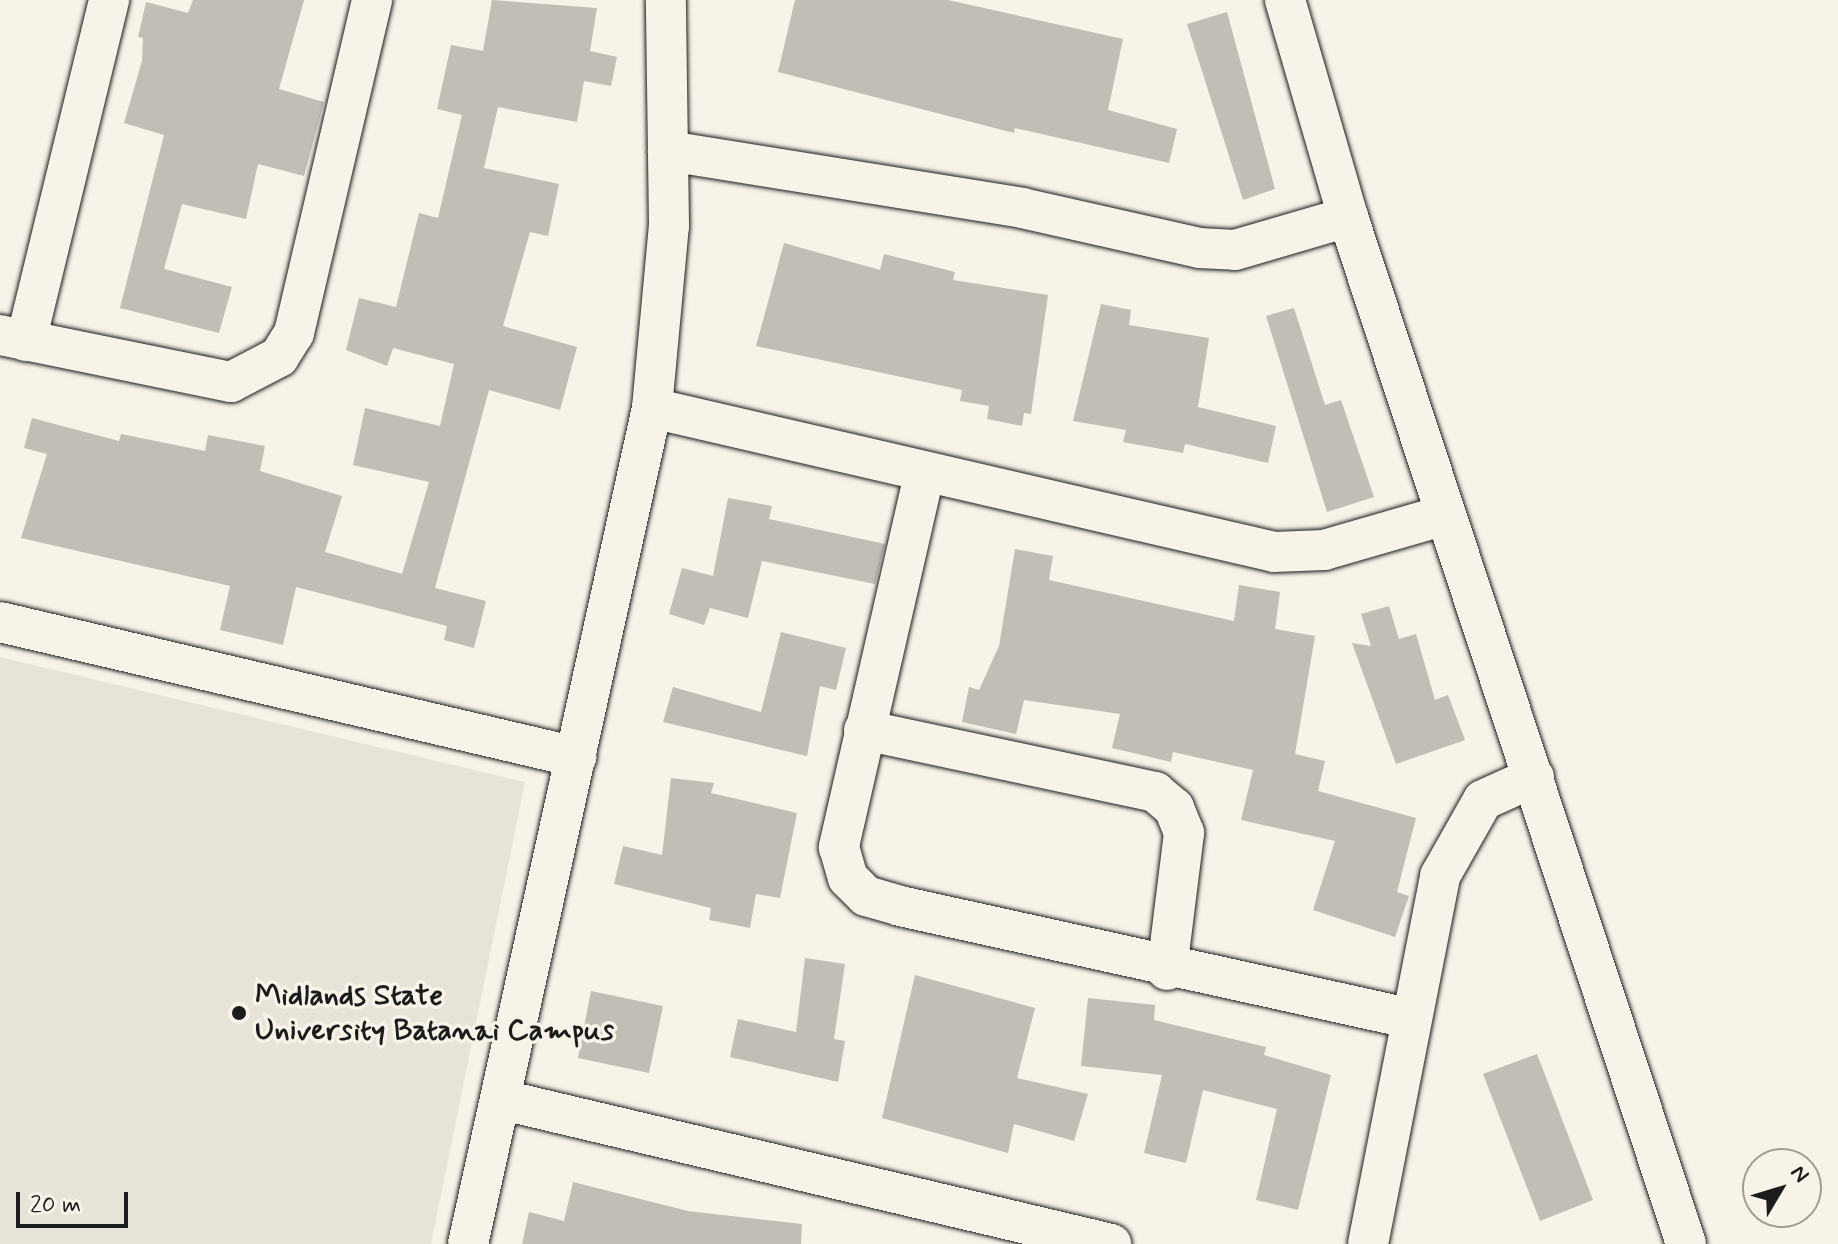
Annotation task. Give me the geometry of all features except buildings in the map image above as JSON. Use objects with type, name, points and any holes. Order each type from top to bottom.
[{"type":"street","points":[[109,0],[13,338],[231,382],[279,357],[294,333],[372,0]]},
{"type":"street","points":[[468,1244],[503,1100],[652,408],[665,308],[668,151],[666,0]]},
{"type":"street","points":[[1285,0],[1348,217],[1686,1244]]},
{"type":"street","points":[[668,151],[1022,208],[1199,248],[1235,250],[1348,217]]},
{"type":"street","points":[[652,408],[924,475],[1274,552],[1324,550],[1445,515]]},
{"type":"street","points":[[924,475],[839,847],[848,878],[866,896],[1167,970],[1408,1018]]},
{"type":"street","points":[[0,622],[576,757]]},
{"type":"street","points":[[864,730],[1155,792],[1174,808],[1184,833],[1167,970]]},
{"type":"street","points":[[1368,1244],[1408,1018],[1440,876],[1459,832],[1483,800],[1534,777]]},
{"type":"street","points":[[503,1100],[1111,1244]]},
{"type":"shaded area","name":"Midlands State University Batanai Campus","points":[[0,657],[525,782],[431,1244],[0,1244]]},
{"type":"place","name":"Midlands State University Batanai Campus","points":[[239,1013]]}]
